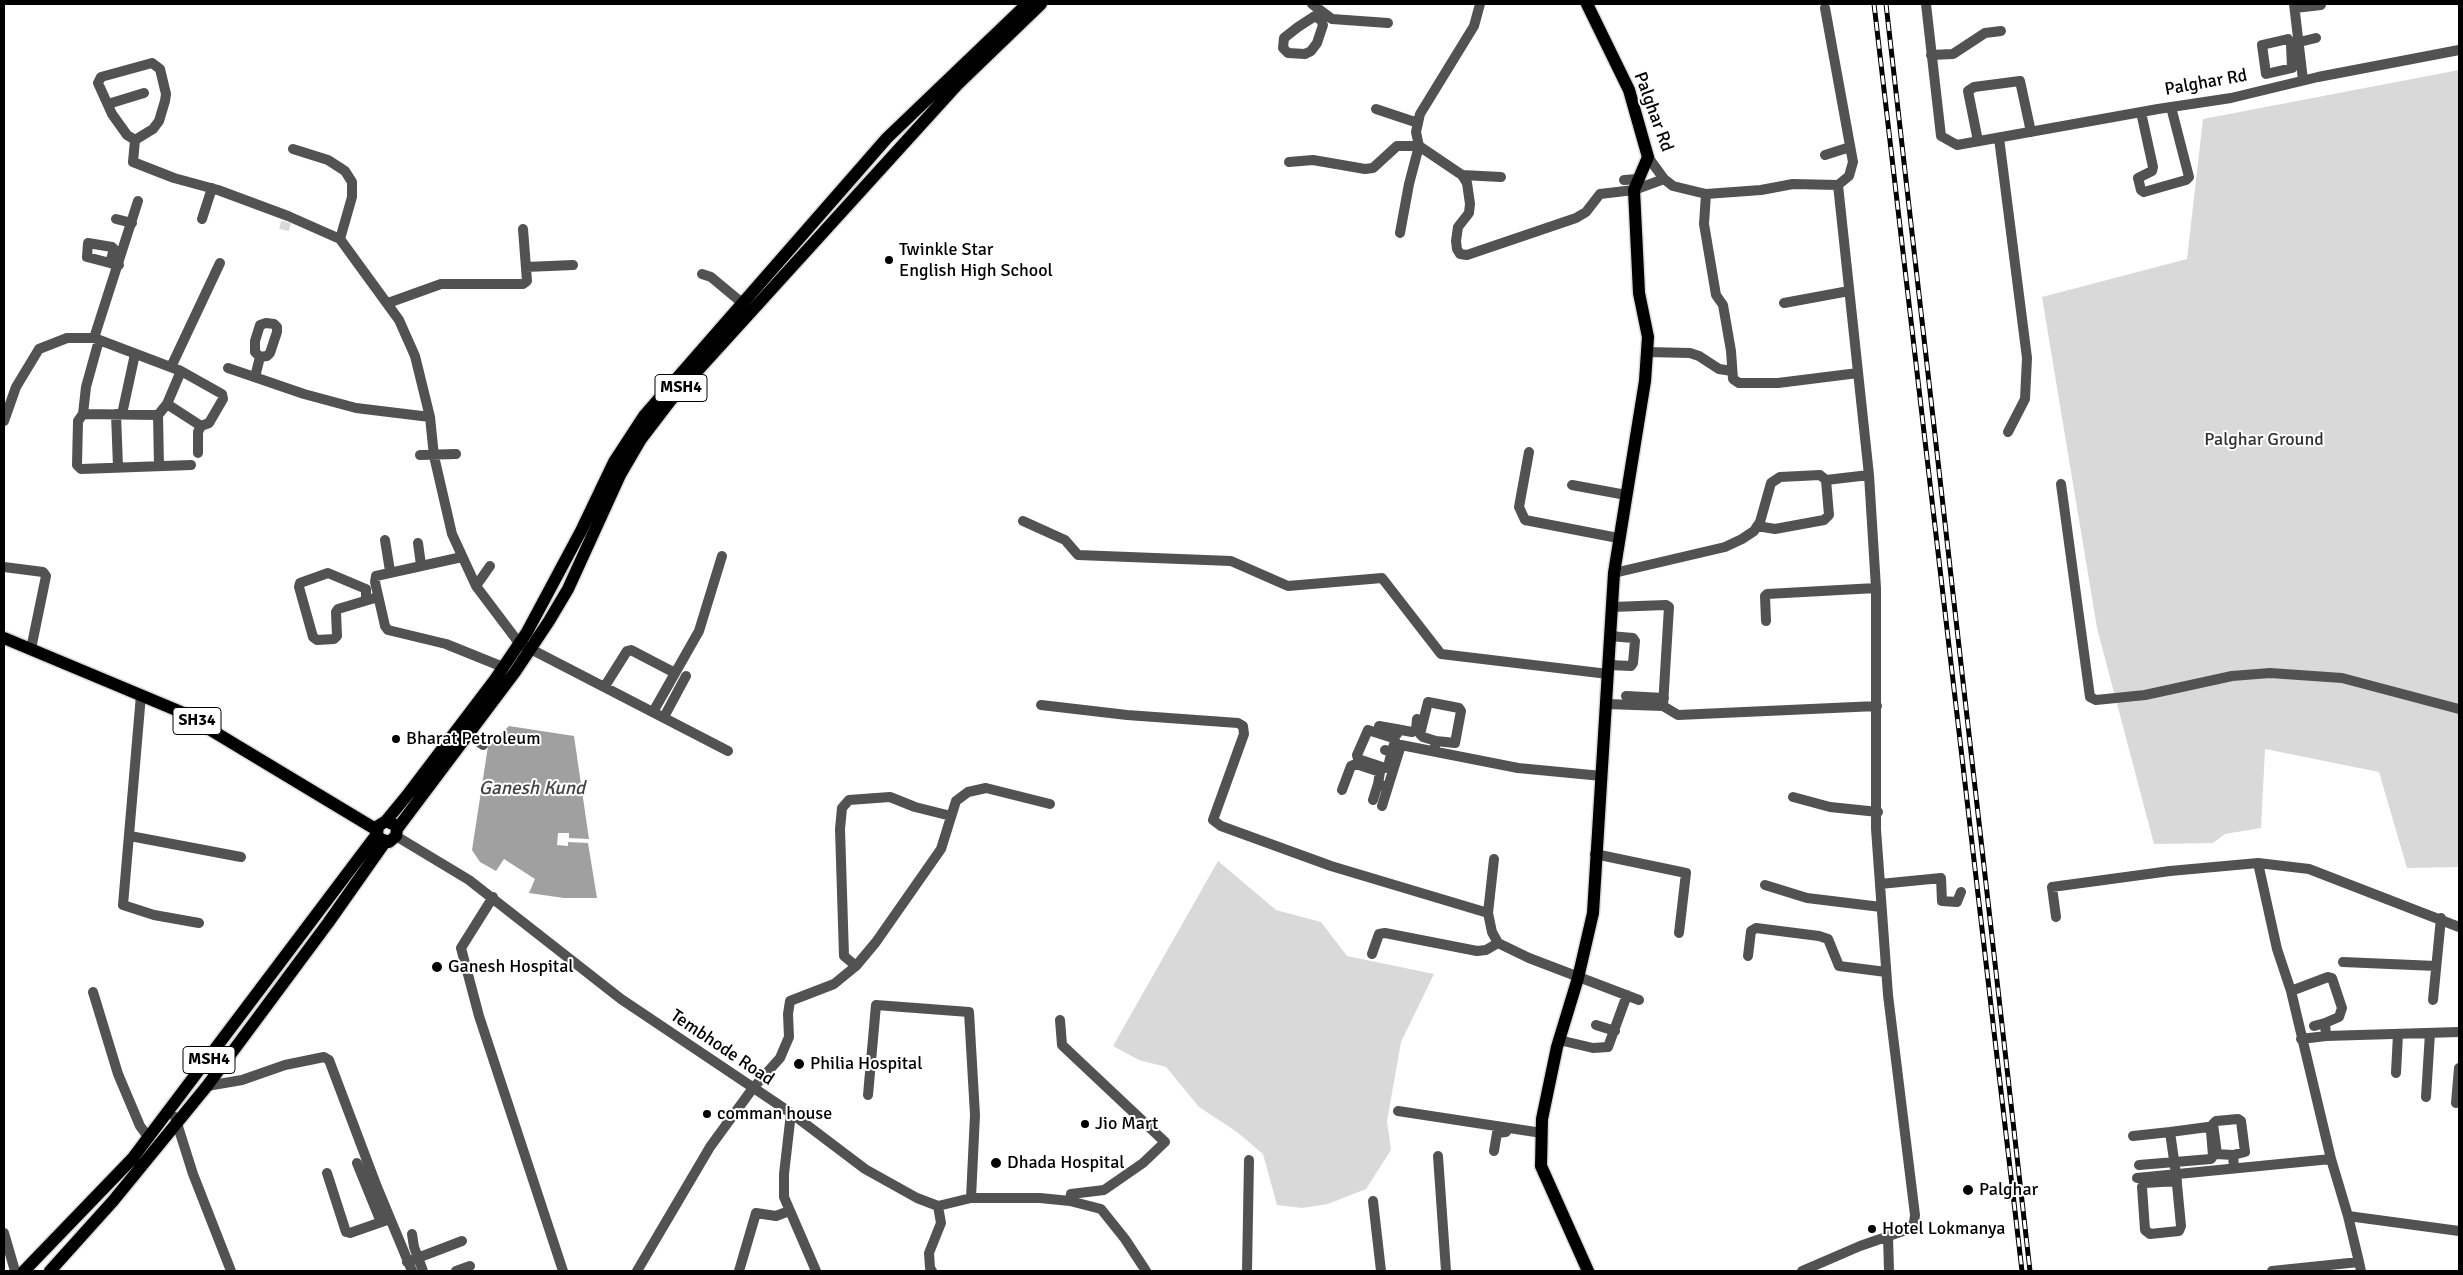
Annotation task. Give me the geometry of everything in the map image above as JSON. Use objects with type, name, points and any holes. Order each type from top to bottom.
[{"type":"main road","name":"MSH4","points":[[50,1271],[113,1201],[207,1086],[328,923],[386,832],[469,735],[531,648],[568,589],[620,475],[641,439],[670,401],[838,193],[887,138],[1027,4]]},
{"type":"main road","name":"MSH4","points":[[24,1271],[132,1159],[386,832],[527,632],[581,531],[614,462],[644,416],[741,302],[768,281],[849,202],[956,85],[1041,4]]},
{"type":"main road","name":"Palghar Rd","points":[[1587,4],[1629,90],[1648,157]]},
{"type":"main road","points":[[1588,1271],[1541,1166],[1542,1119],[1559,1040],[1578,978],[1592,913],[1614,573],[1618,538],[1645,381],[1648,337],[1639,293],[1636,184],[1648,157]]},
{"type":"main road","points":[[838,193],[849,202]]},
{"type":"main road","name":"SH34","points":[[4,638],[181,712],[386,832]]},
{"type":"street","points":[[1312,4],[1324,18],[1388,23]]},
{"type":"street","points":[[1400,233],[1409,184],[1420,146],[1416,132],[1420,114],[1474,26],[1480,4]]},
{"type":"street","points":[[1926,4],[1932,55],[1953,54],[1985,33],[2001,31]]},
{"type":"street","points":[[2303,80],[2294,43],[2294,6],[2321,5]]},
{"type":"street","points":[[1802,1271],[1909,1229],[1914,1223],[1915,1215],[1886,972],[1876,829],[1878,812],[1876,588],[1869,475],[1838,185],[1849,176],[1853,167],[1825,8]]},
{"type":"street","points":[[2294,43],[2316,38]]},
{"type":"street","name":"Palghar Rd","points":[[1932,55],[1941,136],[1957,145],[2231,98],[2303,80],[2459,50]]},
{"type":"street","points":[[152,63],[160,69],[166,94],[159,121],[154,129],[135,140],[126,136],[98,83],[101,78],[152,63]]},
{"type":"street","points":[[1978,142],[1968,91],[1974,87],[2020,81],[2031,132]]},
{"type":"street","points":[[108,104],[144,94]]},
{"type":"street","points":[[2141,112],[2153,167],[2152,171],[2138,178],[2141,190],[2144,192],[2186,180],[2189,177],[2171,107]]},
{"type":"street","points":[[1376,109],[1418,124]]},
{"type":"street","points":[[1999,138],[2027,358],[2025,399],[2008,432]]},
{"type":"street","points":[[135,140],[133,162],[138,165],[212,188],[340,239],[388,302],[399,320],[415,356],[430,417],[434,456],[452,534],[476,586],[519,643],[728,751]]},
{"type":"street","points":[[1289,162],[1313,160],[1365,169],[1373,168],[1396,146],[1420,146],[1462,175],[1466,182],[1470,204],[1469,213],[1458,226],[1457,250],[1460,254],[1467,255],[1576,218],[1586,212],[1600,194],[1636,184],[1664,179]]},
{"type":"street","points":[[1825,155],[1850,147]]},
{"type":"street","points":[[294,149],[328,160],[345,171],[352,182],[352,196],[340,239]]},
{"type":"street","name":"Palghar Rd","points":[[1648,157],[1664,179],[1673,186],[1706,194],[1761,190],[1793,184],[1838,185]]},
{"type":"street","points":[[1462,175],[1502,177]]},
{"type":"street","points":[[1624,180],[1636,184]]},
{"type":"street","points":[[202,219],[212,188]]},
{"type":"street","points":[[1706,194],[1704,224],[1716,296],[1723,305],[1733,379],[1739,383],[1778,383],[1858,373]]},
{"type":"street","points":[[138,202],[132,223],[113,267],[96,339],[86,387],[83,414],[78,421],[77,465],[81,469],[191,465]]},
{"type":"street","points":[[116,219],[132,223]]},
{"type":"street","points":[[388,302],[441,284],[523,284],[527,281],[524,228]]},
{"type":"street","points":[[159,466],[158,415],[167,404],[176,369],[220,263]]},
{"type":"street","points":[[526,267],[573,265]]},
{"type":"street","points":[[702,274],[711,277],[741,302]]},
{"type":"street","points":[[1784,303],[1849,291]]},
{"type":"street","points":[[4,421],[16,387],[40,349],[67,338],[96,339],[176,369],[222,394],[223,399],[209,422],[201,426],[198,432],[198,453]]},
{"type":"street","points":[[1647,352],[1699,356],[1714,367],[1732,371]]},
{"type":"street","points":[[118,468],[119,414],[135,354]]},
{"type":"street","points":[[255,377],[260,357]]},
{"type":"street","points":[[228,368],[304,394],[356,408],[430,417]]},
{"type":"street","points":[[167,404],[201,426]]},
{"type":"street","points":[[83,414],[158,415]]},
{"type":"street","points":[[1529,452],[1519,507],[1525,520],[1618,538]]},
{"type":"street","points":[[420,456],[456,454]]},
{"type":"street","points":[[1614,573],[1725,547],[1742,539],[1757,526],[1771,483],[1780,477],[1820,475],[1826,480],[1869,475]]},
{"type":"street","points":[[1757,526],[1775,529],[1824,520],[1828,515],[1826,480]]},
{"type":"street","points":[[2062,484],[2090,697],[2096,700],[2145,695],[2232,676],[2270,674],[2342,678],[2459,710]]},
{"type":"street","points":[[1572,485],[1626,495]]},
{"type":"street","points":[[1023,521],[1064,540],[1078,555],[1231,560],[1288,586],[1382,578],[1441,654],[1609,669],[1631,666],[1633,663],[1635,641],[1632,638],[1610,636]]},
{"type":"street","points":[[385,540],[390,571]]},
{"type":"street","points":[[418,543],[421,565]]},
{"type":"street","points":[[653,712],[699,631],[722,556]]},
{"type":"street","points":[[462,557],[390,571],[376,576],[378,597],[388,630],[446,644],[503,667]]},
{"type":"street","points":[[476,586],[490,566]]},
{"type":"street","points":[[4,567],[43,572],[46,576],[31,649]]},
{"type":"street","points":[[366,599],[366,589],[325,573],[300,583],[299,587],[313,637],[317,640],[334,640],[337,636],[336,612],[338,609],[366,599],[378,597]]},
{"type":"street","points":[[1766,621],[1765,596],[1767,594],[1876,588]]},
{"type":"street","points":[[1612,608],[1666,605],[1669,607],[1664,702]]},
{"type":"street","points":[[605,686],[627,651],[631,650],[675,673]]},
{"type":"street","points":[[664,717],[686,676]]},
{"type":"street","points":[[142,695],[136,737],[130,836],[123,905],[154,915],[199,922]]},
{"type":"street","points":[[1626,696],[1664,702],[1678,715],[1877,706]]},
{"type":"street","points":[[1394,750],[1435,746],[1455,744],[1461,711],[1459,708],[1428,702],[1420,734],[1435,746],[1518,768],[1602,776]]},
{"type":"street","points":[[1606,704],[1664,702]]},
{"type":"street","points":[[1041,705],[1127,715],[1238,723],[1243,726],[1244,734],[1214,820],[1221,826],[1331,866],[1488,913]]},
{"type":"street","points":[[1379,726],[1412,732],[1416,730],[1418,708]]},
{"type":"street","points":[[1377,803],[1394,750],[1396,729]]},
{"type":"street","points":[[469,735],[483,745]]},
{"type":"street","points":[[1342,790],[1350,766],[1356,764],[1380,772],[1383,786]]},
{"type":"street","points":[[637,1271],[710,1147],[753,1088],[780,1058],[790,1037],[788,1014],[790,1001],[834,984],[856,966],[928,870],[941,849],[956,801],[968,792],[986,788],[1050,804]]},
{"type":"street","points":[[856,966],[844,956],[840,828],[842,808],[849,800],[890,797],[915,808],[951,816]]},
{"type":"street","points":[[1793,797],[1830,807],[1878,812]]},
{"type":"street","name":"Tembhode Road","points":[[386,832],[469,880],[621,999],[791,1113],[865,1169],[917,1198],[938,1206]]},
{"type":"street","points":[[130,836],[241,857]]},
{"type":"street","points":[[1595,854],[1686,873],[1679,933]]},
{"type":"street","points":[[1494,859],[1488,913],[1492,932],[1498,943],[1512,951],[1578,978],[1639,1000]]},
{"type":"street","points":[[2258,863],[2277,949],[2291,991],[2331,1159],[2360,1266],[2272,1271]]},
{"type":"street","points":[[2056,917],[2052,887],[2170,871],[2258,863],[2309,868],[2441,918],[2459,927]]},
{"type":"street","points":[[1880,884],[1941,878],[1942,901],[1957,902],[1961,892]]},
{"type":"street","points":[[1765,885],[1807,898],[1881,906]]},
{"type":"street","points":[[493,897],[461,948],[478,1016],[563,1271]]},
{"type":"street","points":[[2433,1000],[2441,918]]},
{"type":"street","points":[[1748,956],[1751,932],[1756,928],[1801,933],[1828,939],[1839,966],[1886,972]]},
{"type":"street","points":[[1372,954],[1379,934],[1385,933],[1478,951],[1486,950],[1498,943]]},
{"type":"street","points":[[2343,962],[2436,966]]},
{"type":"street","points":[[2291,991],[2328,977],[2332,978],[2342,1008],[2339,1017],[2320,1024],[2326,1036]]},
{"type":"street","points":[[93,992],[118,1074],[140,1126],[149,1138]]},
{"type":"street","points":[[1559,1040],[1604,1048],[1611,1044],[1627,995]]},
{"type":"street","points":[[868,1095],[876,1005],[969,1012],[975,1115],[971,1198]]},
{"type":"street","points":[[1060,1020],[1062,1045],[1165,1142],[1143,1163],[1104,1190],[1071,1194],[1070,1201]]},
{"type":"street","points":[[1596,1025],[1615,1031]]},
{"type":"street","points":[[2301,1039],[2326,1036],[2459,1032]]},
{"type":"street","points":[[2426,1097],[2430,1033]]},
{"type":"street","points":[[2396,1074],[2398,1034]]},
{"type":"street","points":[[207,1086],[242,1080],[285,1065],[324,1057],[329,1060],[372,1189],[385,1221],[409,1266],[418,1258],[462,1240]]},
{"type":"street","points":[[2456,1103],[2459,1068]]},
{"type":"street","points":[[171,1110],[177,1122],[193,1174],[231,1271]]},
{"type":"street","points":[[1398,1111],[1542,1135]]},
{"type":"street","points":[[791,1113],[784,1174],[784,1197],[816,1271]]},
{"type":"street","points":[[2133,1136],[2208,1127],[2211,1130],[2213,1156],[2211,1159],[2139,1165]]},
{"type":"street","points":[[1494,1151],[1499,1131],[1542,1135]]},
{"type":"street","points":[[2170,1132],[2176,1178],[2181,1226],[2179,1231],[2150,1234],[2146,1230],[2142,1187],[2145,1183],[2176,1178],[2234,1168],[2331,1159]]},
{"type":"street","points":[[2233,1155],[2234,1168]]},
{"type":"street","points":[[1438,1156],[1446,1271]]},
{"type":"street","points":[[1247,1271],[1249,1160]]},
{"type":"street","points":[[357,1163],[372,1189]]},
{"type":"street","points":[[327,1173],[346,1232],[350,1233],[385,1221]]},
{"type":"street","points":[[2137,1178],[2176,1178]]},
{"type":"street","points":[[932,1271],[929,1253],[940,1223],[938,1206],[971,1198],[1040,1198],[1070,1201],[1100,1209],[1125,1239],[1146,1271]]},
{"type":"street","points":[[1373,1201],[1380,1271]]},
{"type":"street","points":[[739,1271],[756,1213],[776,1216],[789,1212]]},
{"type":"street","points":[[2348,1216],[2459,1230]]},
{"type":"street","points":[[4,1233],[15,1271]]},
{"type":"street","points":[[412,1234],[423,1271]]},
{"type":"street","points":[[1888,1236],[1889,1271]]},
{"type":"street","points":[[456,1271],[470,1266]]},
{"type":"green space","name":"Palghar Ground","points":[[2459,70],[2459,867],[2407,868],[2379,772],[2265,749],[2261,828],[2225,834],[2213,843],[2154,844],[2097,628],[2042,297],[2187,259],[2203,119]]},
{"type":"green space","points":[[1218,861],[1276,910],[1321,922],[1347,956],[1434,974],[1401,1042],[1387,1121],[1391,1150],[1366,1189],[1328,1204],[1302,1208],[1277,1205],[1263,1154],[1237,1132],[1199,1107],[1166,1067],[1139,1060],[1113,1046]]},
{"type":"water","name":"Ganesh Kund","points":[[509,726],[574,736],[589,839],[569,838],[569,833],[558,833],[557,845],[568,846],[568,842],[588,843],[597,898],[564,898],[529,893],[535,879],[504,859],[496,871],[480,862],[472,850],[488,746]]},
{"type":"tunnel","points":[[284,230],[286,222]]},
{"type":"railway","points":[[1874,4],[2022,1271]]},
{"type":"railway","points":[[1886,4],[2030,1271]]},
{"type":"place","name":"Twinkle Star English High School","points":[[889,260]]},
{"type":"place","name":"Bharat Petroleum","points":[[396,739]]},
{"type":"place","name":"Ganesh Hospital","points":[[437,967]]},
{"type":"place","name":"Philia Hospital","points":[[799,1064]]},
{"type":"place","name":"comman house","points":[[707,1114]]},
{"type":"place","name":"Jio Mart","points":[[1085,1124]]},
{"type":"place","name":"Dhada Hospital","points":[[996,1163]]},
{"type":"place","name":"Palghar","points":[[1968,1190]]},
{"type":"place","name":"Hotel Lokmanya","points":[[1872,1229]]}]
